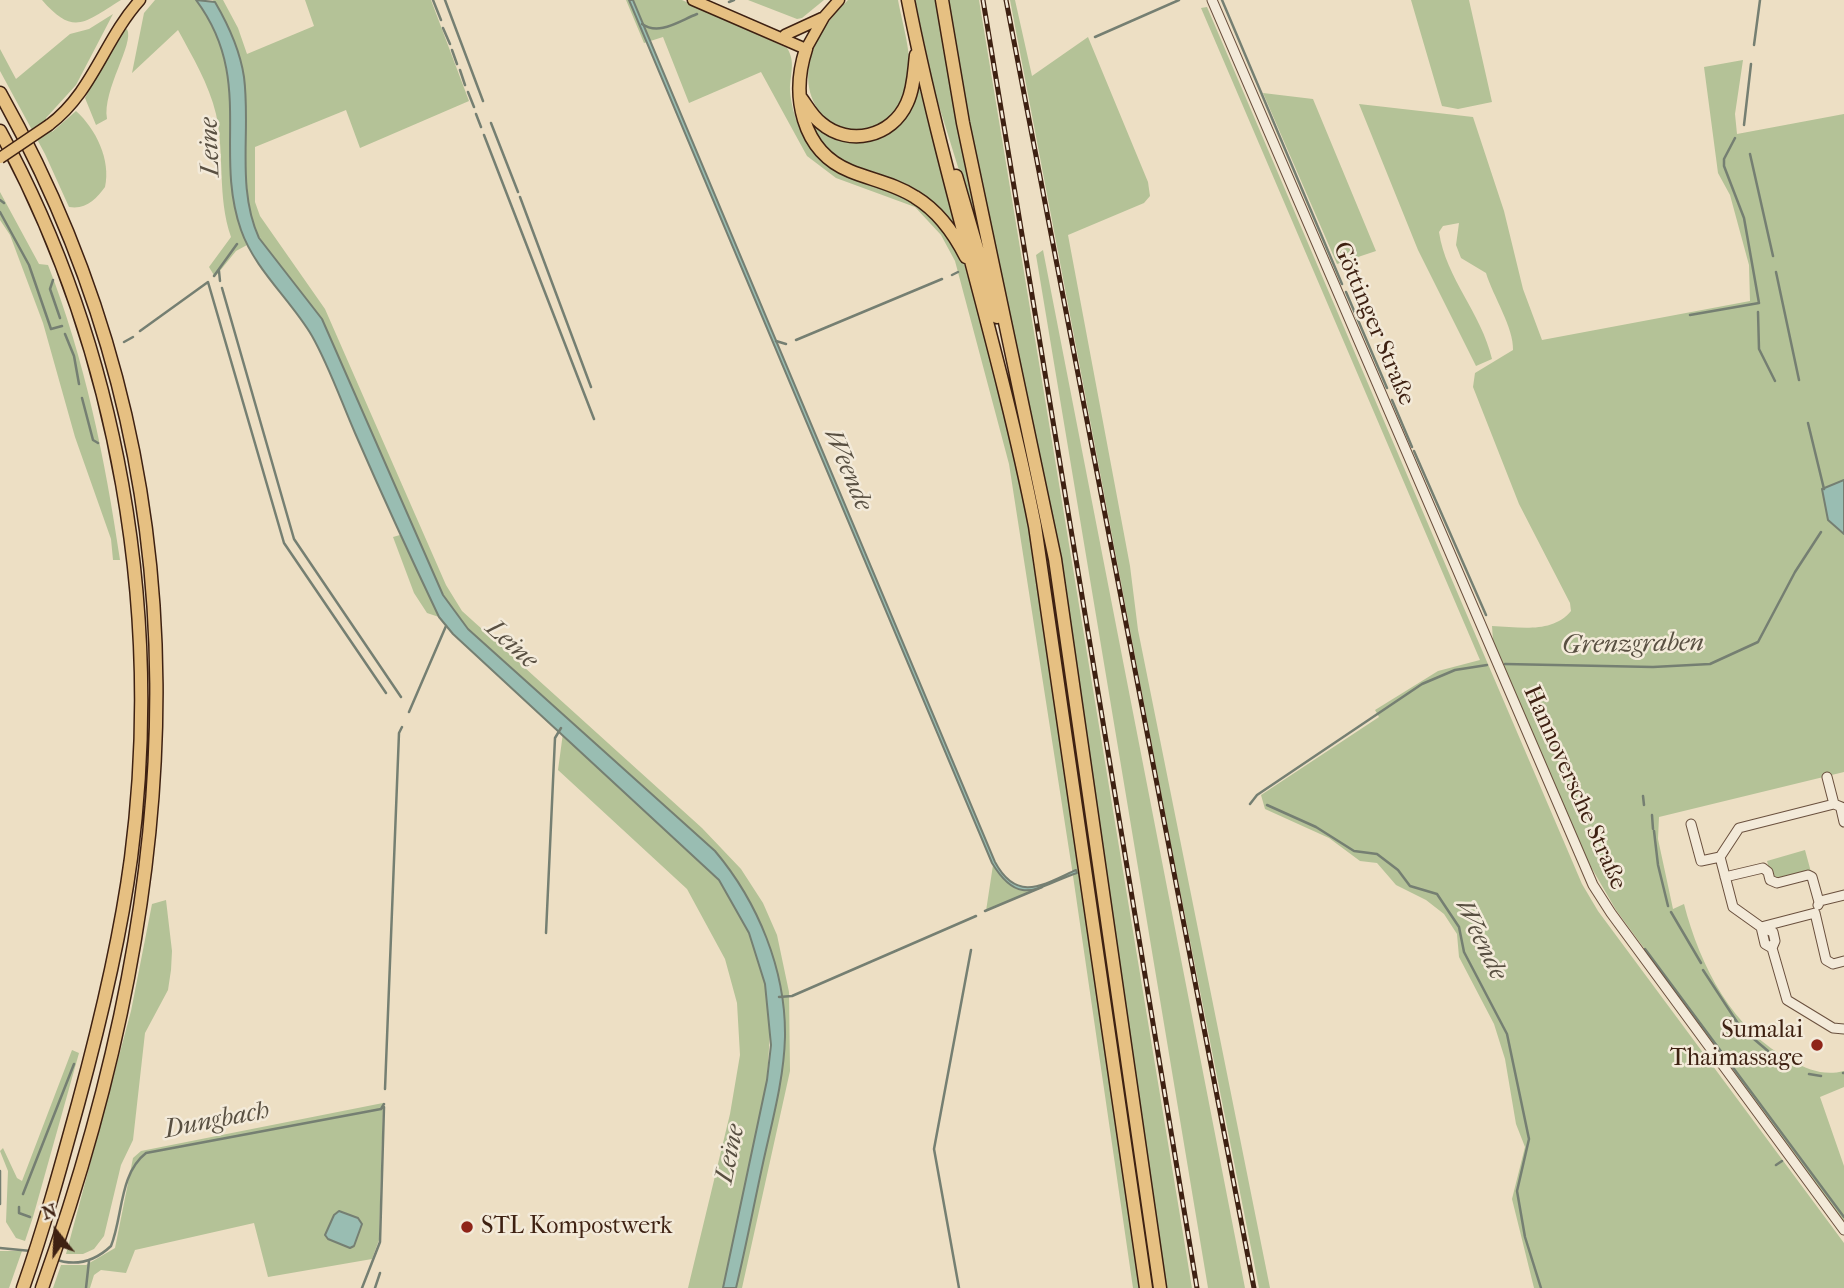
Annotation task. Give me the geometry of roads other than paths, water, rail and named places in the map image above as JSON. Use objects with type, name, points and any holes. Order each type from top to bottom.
[{"type":"highway","points":[[908,0],[974,273],[1005,387],[1035,526],[1146,1288]]},
{"type":"highway","points":[[942,0],[963,123],[1062,603],[1160,1288]]},
{"type":"highway","points":[[799,95],[820,123],[840,134],[861,137],[879,131],[895,120],[907,104],[917,44]]},
{"type":"highway","points":[[806,47],[798,80],[799,95],[804,120],[821,151],[848,171],[901,190],[934,211],[952,232],[974,273]]},
{"type":"highway","points":[[0,93],[63,222],[110,357],[142,497],[157,641],[157,748],[144,886],[116,1030],[43,1285]]},
{"type":"highway","points":[[934,113],[952,162],[1019,389]]},
{"type":"highway","points":[[0,131],[55,250],[102,395],[130,535],[140,654],[138,787],[126,889],[94,1041],[44,1225],[25,1282]]},
{"type":"main road","points":[[0,158],[49,125],[85,89],[115,35],[139,0]]},
{"type":"main road","points":[[693,0],[806,47],[824,17],[839,0]]},
{"type":"main road","points":[[781,35],[824,17]]},
{"type":"street","name":"Göttinger Straße","points":[[1212,0],[1497,664]]},
{"type":"street","name":"Hannoversche Straße","points":[[1497,664],[1581,860],[1611,914],[1844,1230]]},
{"type":"street","points":[[1827,777],[1844,822]]},
{"type":"street","points":[[1839,807],[1739,828],[1723,853],[1732,907],[1761,927],[1765,944],[1772,948],[1787,1000],[1833,1028],[1844,1029]]},
{"type":"street","points":[[1691,824],[1701,861],[1723,853]]},
{"type":"street","points":[[1725,877],[1763,868],[1768,872],[1770,880],[1777,883],[1808,875],[1812,877],[1819,902],[1815,913],[1826,960],[1833,964],[1844,961]]},
{"type":"street","points":[[1819,902],[1844,895]]},
{"type":"street","points":[[1761,927],[1815,913]]},
{"type":"water","points":[[196,0],[215,2],[240,57],[246,97],[248,199],[259,238],[322,319],[443,595],[468,629],[715,851],[744,892],[766,938],[781,987],[784,1053],[777,1100],[736,1288],[723,1288],[767,1080],[771,1045],[765,984],[749,933],[719,880],[453,634],[439,617],[318,347],[264,272],[241,230],[233,200],[230,171],[229,86],[224,58],[214,29]]},
{"type":"water","points":[[629,0],[633,0],[995,862],[1003,875],[1022,887],[1042,885],[1076,870],[1077,873],[1040,888],[1021,890],[1002,877],[992,863]]},
{"type":"water","points":[[1844,480],[1844,534],[1828,520],[1822,489]]},
{"type":"water","points":[[339,1211],[358,1218],[362,1224],[354,1246],[350,1248],[328,1239],[325,1235],[334,1215]]},
{"type":"waterway","points":[[433,0],[441,20]]},
{"type":"waterway","points":[[445,0],[483,101]]},
{"type":"waterway","points":[[729,2],[734,0]]},
{"type":"waterway","points":[[1095,37],[1179,0]]},
{"type":"waterway","points":[[1222,0],[1342,284]]},
{"type":"waterway","points":[[1754,45],[1760,0]]},
{"type":"waterway","points":[[642,24],[662,28],[697,14]]},
{"type":"waterway","points":[[443,28],[450,44]]},
{"type":"waterway","points":[[452,50],[457,64]]},
{"type":"waterway","points":[[1744,125],[1751,64]]},
{"type":"waterway","points":[[460,70],[465,85]]},
{"type":"waterway","points":[[468,92],[474,107]]},
{"type":"waterway","points":[[476,114],[481,127]]},
{"type":"waterway","points":[[491,123],[518,192]]},
{"type":"waterway","points":[[484,135],[594,419]]},
{"type":"waterway","points":[[1690,315],[1759,303],[1744,218],[1724,166],[1724,159],[1735,138]]},
{"type":"waterway","points":[[1750,154],[1773,256]]},
{"type":"waterway","points":[[520,197],[591,387]]},
{"type":"waterway","points":[[0,200],[4,203]]},
{"type":"waterway","points":[[0,212],[29,265],[51,329],[62,326]]},
{"type":"waterway","points":[[214,276],[237,244]]},
{"type":"waterway","points":[[219,271],[220,281]]},
{"type":"waterway","points":[[952,275],[958,272]]},
{"type":"waterway","points":[[1776,272],[1799,380]]},
{"type":"waterway","points":[[796,340],[942,279]]},
{"type":"waterway","points":[[53,280],[50,289],[60,318]]},
{"type":"waterway","points":[[140,331],[208,282],[284,543],[386,693]]},
{"type":"waterway","points":[[222,288],[294,539],[401,697]]},
{"type":"waterway","points":[[1346,292],[1387,388]]},
{"type":"waterway","points":[[1758,312],[1759,349],[1775,381]]},
{"type":"waterway","points":[[65,334],[74,356],[79,384]]},
{"type":"waterway","points":[[124,342],[133,337]]},
{"type":"waterway","points":[[776,341],[786,344]]},
{"type":"waterway","points":[[82,398],[93,440],[98,443]]},
{"type":"waterway","points":[[1392,400],[1412,447]]},
{"type":"waterway","points":[[1808,423],[1824,489]]},
{"type":"waterway","points":[[1414,451],[1486,615]]},
{"type":"waterway","name":"Grenzgraben","points":[[1505,664],[1653,667],[1710,664],[1758,642],[1795,572],[1821,532]]},
{"type":"waterway","name":"Dungbach","points":[[409,712],[446,626]]},
{"type":"waterway","name":"Grenzgraben","points":[[1250,804],[1257,795],[1422,684],[1455,670],[1487,665]]},
{"type":"waterway","name":"Dungbach","points":[[385,1089],[399,733],[402,727]]},
{"type":"waterway","points":[[546,933],[555,738],[561,728]]},
{"type":"waterway","points":[[1643,796],[1644,805]]},
{"type":"waterway","name":"Weende","points":[[1267,805],[1316,827],[1354,851],[1377,854],[1398,870],[1410,886],[1437,894],[1459,927],[1464,952],[1507,1034],[1529,1139],[1517,1191],[1525,1237],[1541,1288]]},
{"type":"waterway","points":[[1652,815],[1653,829]]},
{"type":"waterway","points":[[1654,831],[1658,865],[1668,906]]},
{"type":"waterway","points":[[985,911],[1042,887]]},
{"type":"waterway","points":[[1671,912],[1701,963]]},
{"type":"waterway","points":[[779,997],[792,996],[976,916]]},
{"type":"waterway","points":[[1645,949],[1844,1217]]},
{"type":"waterway","points":[[959,1288],[934,1149],[971,950]]},
{"type":"waterway","points":[[1703,970],[1739,1025]]},
{"type":"waterway","points":[[1748,1034],[1768,1051]]},
{"type":"waterway","points":[[23,1194],[74,1064]]},
{"type":"waterway","points":[[1809,1074],[1821,1076]]},
{"type":"waterway","name":"Dungbach","points":[[54,1259],[70,1263],[84,1262],[111,1246],[126,1184],[137,1162],[146,1153],[381,1109],[384,1104]]},
{"type":"waterway","points":[[362,1288],[380,1242],[384,1107]]},
{"type":"waterway","points":[[1776,1165],[1782,1161]]},
{"type":"waterway","points":[[0,1171],[0,1204]]},
{"type":"waterway","points":[[19,1207],[19,1213],[30,1217]]},
{"type":"waterway","name":"Dungbach","points":[[0,1248],[31,1251]]},
{"type":"waterway","points":[[86,1288],[89,1261]]},
{"type":"waterway","points":[[375,1288],[380,1273]]},
{"type":"railway","points":[[983,0],[1197,1288]]},
{"type":"railway","points":[[1006,0],[1254,1288]]},
{"type":"place","name":"Sumalai Thaimassage","points":[[1817,1045]]},
{"type":"place","name":"STL Kompostwerk","points":[[467,1227]]},
{"type":"water label","name":"Leine","points":[[211,147]]},
{"type":"water label","name":"Leine","points":[[511,645]]},
{"type":"water label","name":"Leine","points":[[731,1154]]}]
